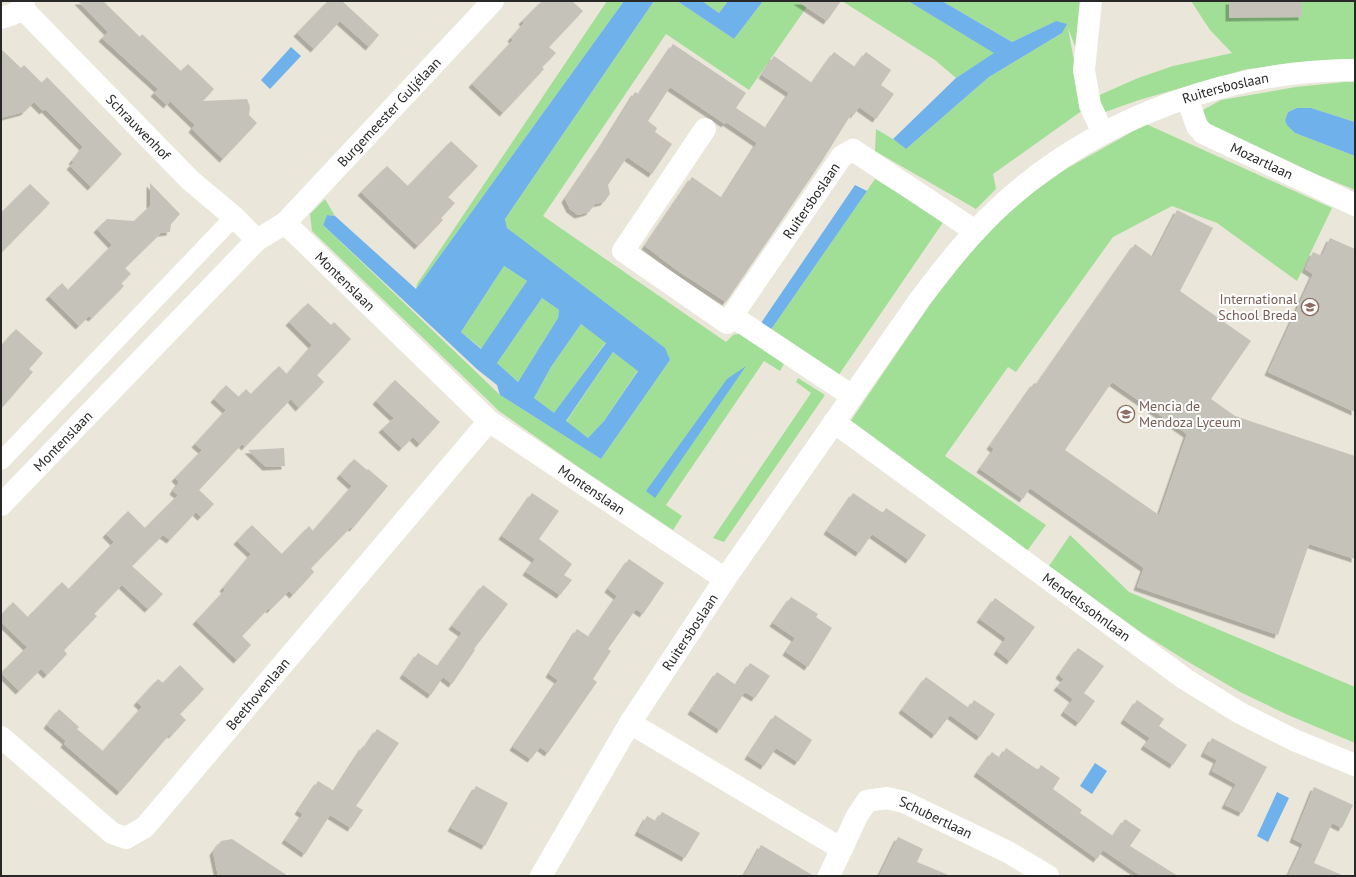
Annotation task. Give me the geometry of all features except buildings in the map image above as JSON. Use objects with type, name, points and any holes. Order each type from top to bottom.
[{"type":"street","name":"Burgemeester Guljélaan","points":[[285,223],[493,1]]},
{"type":"street","points":[[1091,1],[1084,70],[1090,105],[1102,133]]},
{"type":"street","name":"Schrauwenhof","points":[[1,18],[11,15],[23,5],[190,180],[234,217],[257,240]]},
{"type":"street","name":"Ruitersboslaan","points":[[541,876],[630,723],[725,579],[852,396],[945,266],[975,231],[1007,199],[1054,164],[1102,133],[1145,113],[1187,98],[1228,86],[1271,76],[1355,70]]},
{"type":"street","name":"Mozartlaan","points":[[1187,98],[1197,126],[1203,133],[1355,205]]},
{"type":"street","points":[[705,129],[623,251],[727,323],[732,316],[852,396]]},
{"type":"street","name":"Ruitersboslaan","points":[[732,316],[842,156],[853,150],[975,231]]},
{"type":"street","points":[[1,460],[234,217]]},
{"type":"street","name":"Montenslaan","points":[[1,505],[257,240],[285,223],[489,421],[725,579]]},
{"type":"street","name":"Beethovenlaan","points":[[1,737],[112,833],[126,838],[145,827],[489,421]]},
{"type":"street","name":"Mendelssohnlaan","points":[[834,422],[1185,679],[1240,713],[1294,740],[1355,765]]},
{"type":"street","points":[[630,723],[842,849]]},
{"type":"street","name":"Schubertlaan","points":[[829,876],[857,816],[868,801],[887,798],[904,802],[1008,852],[1048,876]]},
{"type":"green space","points":[[607,1],[624,1],[416,289],[417,284]]},
{"type":"green space","points":[[654,1],[677,1],[734,39],[763,1],[811,1],[749,90],[666,34],[543,216],[726,342],[733,335],[743,333],[777,356],[784,364],[780,371],[764,361],[666,505],[682,516],[673,530],[580,468],[499,411],[312,231],[310,214],[325,199],[335,216],[327,215],[323,225],[500,395],[601,459],[670,360],[507,228],[505,219]]},
{"type":"green space","points":[[702,1],[728,1],[719,13]]},
{"type":"green space","points":[[842,1],[908,1],[995,53],[956,78],[935,60]]},
{"type":"green space","points":[[942,1],[1087,1],[1080,59],[1068,28],[1083,110],[993,174],[996,189],[976,209],[875,151],[876,129],[906,149],[989,77],[1062,33],[1056,21],[1012,42]]},
{"type":"green space","points":[[1191,1],[1355,1],[1355,59],[1326,60],[1247,69],[1139,100],[1105,112],[1095,97],[1138,78],[1173,66],[1232,53],[1210,30]]},
{"type":"green space","points":[[1355,82],[1355,122],[1311,108],[1297,108],[1288,112],[1285,120],[1295,133],[1355,156],[1355,190],[1206,129],[1203,110],[1221,100],[1296,87]]},
{"type":"green space","points":[[1146,124],[1332,208],[1297,281],[1217,223],[1172,206],[1113,237],[1016,372],[1008,367],[945,456],[1046,525],[1027,551],[850,422],[943,285],[976,242],[1012,207],[1066,169]]},
{"type":"green space","points":[[875,179],[944,221],[838,376],[770,331]]},
{"type":"green space","points":[[504,266],[527,281],[482,349],[461,332]]},
{"type":"green space","points":[[542,298],[559,310],[558,318],[518,382],[497,363]]},
{"type":"green space","points":[[581,324],[606,342],[554,414],[534,398],[551,367]]},
{"type":"green space","points":[[613,352],[638,370],[604,421],[588,438],[566,422]]},
{"type":"green space","points":[[798,378],[825,395],[724,542],[713,538],[811,393],[796,382]]},
{"type":"green space","points":[[1070,535],[1129,592],[1355,687],[1355,743],[1288,715],[1240,692],[1142,633],[1049,566]]},
{"type":"water","points":[[624,1],[654,1],[505,219],[507,228],[665,348],[670,360],[601,459],[500,395],[497,385],[478,370],[323,225],[327,215],[335,216],[416,289]],"holes":[[[504,266],[527,281],[481,349],[461,332]],[[542,298],[559,310],[558,318],[518,382],[497,363]],[[581,324],[606,343],[554,413],[534,398],[551,367]],[[613,352],[638,371],[604,421],[588,438],[566,421]]]},
{"type":"water","points":[[677,1],[702,1],[719,13],[728,1],[763,1],[734,39]]},
{"type":"water","points":[[908,1],[942,1],[1012,42],[1056,21],[1067,24],[1062,33],[989,77],[906,149],[893,139],[956,78],[994,53]]},
{"type":"water","points":[[291,47],[301,56],[270,89],[261,80]]},
{"type":"water","points":[[1297,108],[1311,108],[1355,122],[1355,156],[1295,133],[1287,125],[1285,120],[1288,112]]},
{"type":"water","points":[[855,185],[867,191],[770,331],[761,323]]},
{"type":"water","points":[[746,366],[655,498],[646,491],[727,379]]},
{"type":"water","points":[[1095,763],[1107,771],[1092,794],[1080,786]]},
{"type":"water","points":[[1277,792],[1289,798],[1268,842],[1257,836]]},
{"type":"place","name":"International School Breda","points":[[1310,307]]},
{"type":"place","name":"Mencia de Mendoza Lyceum","points":[[1126,414]]}]
